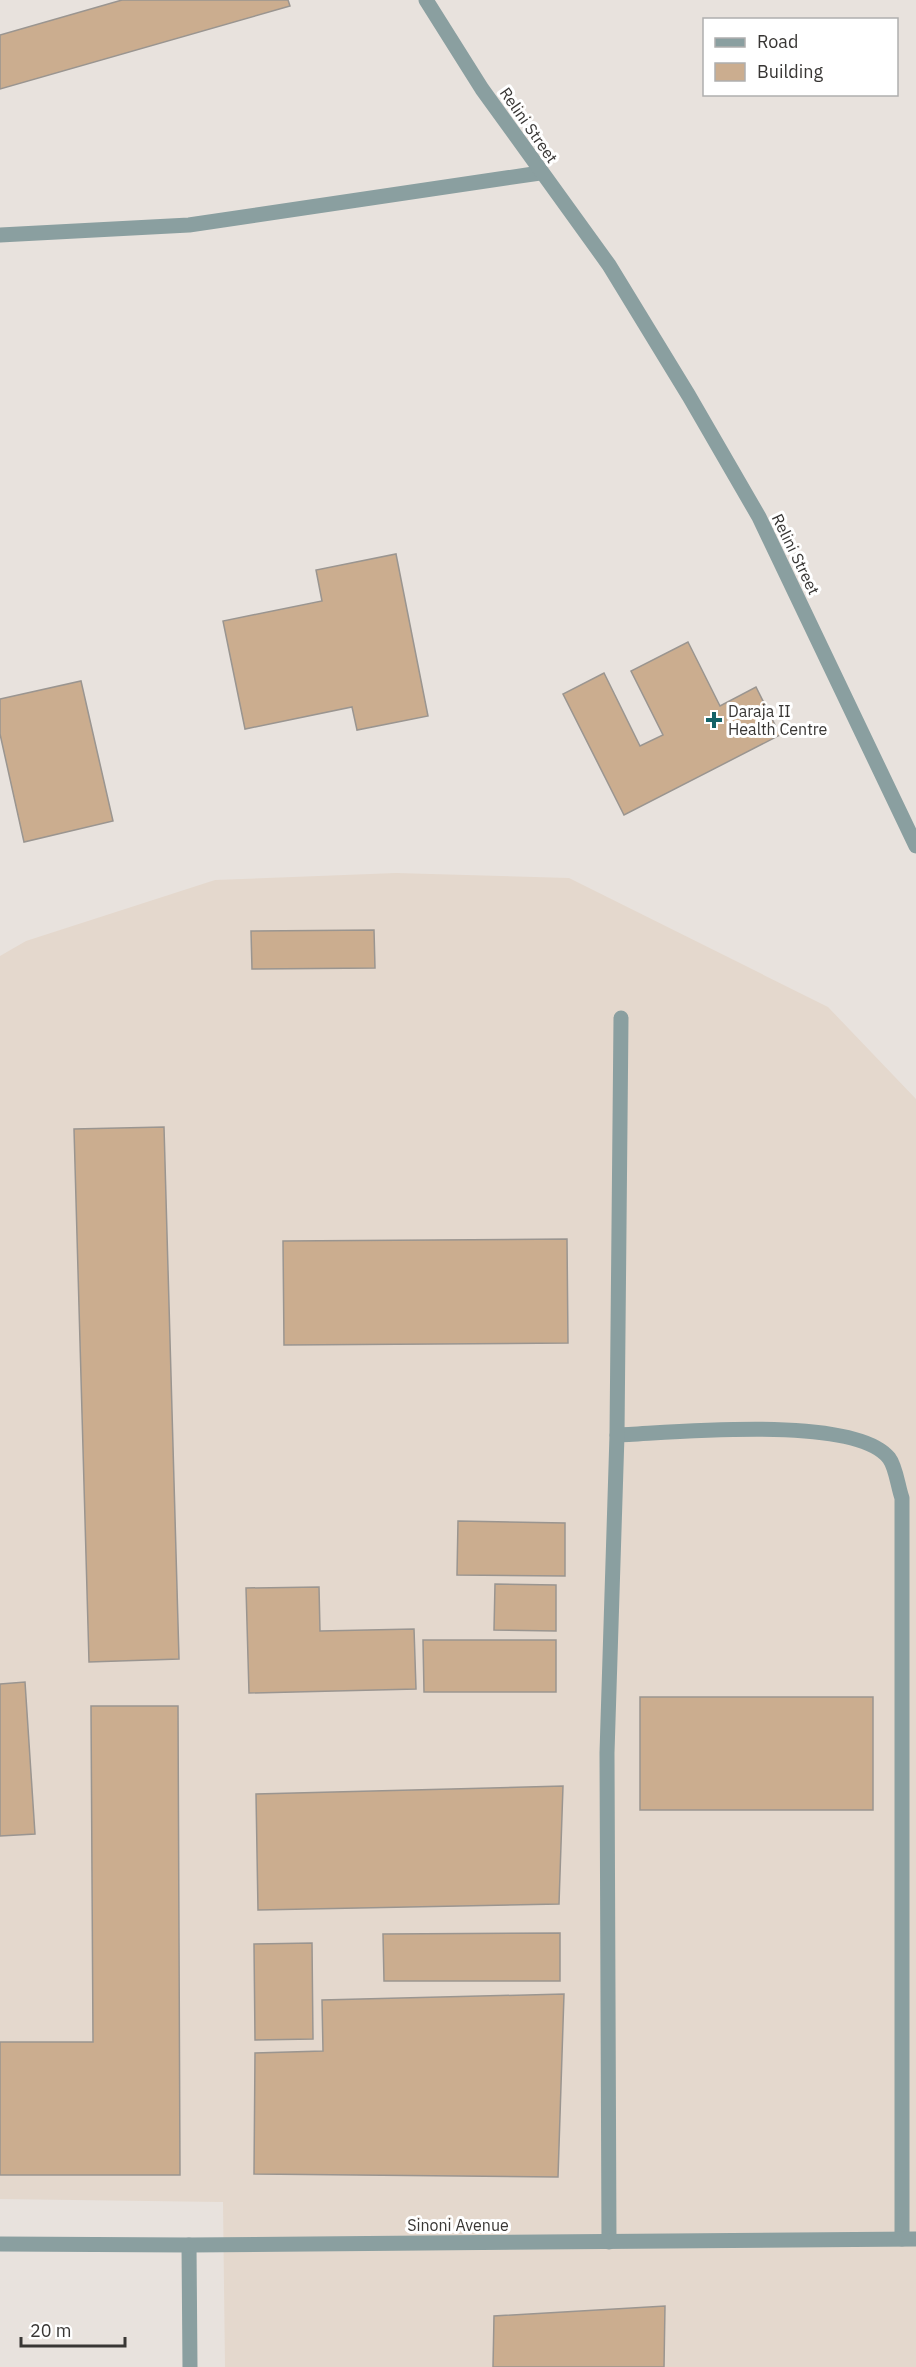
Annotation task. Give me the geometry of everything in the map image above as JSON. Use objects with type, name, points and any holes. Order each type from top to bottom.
[{"type":"street","name":"Relini Street","points":[[426,0],[482,89],[540,173],[609,265],[689,396],[759,517],[916,846]]},
{"type":"street","points":[[0,235],[189,225],[540,173]]},
{"type":"street","points":[[609,2242],[607,1753],[617,1435],[621,1018]]},
{"type":"street","points":[[617,1435],[800,1430],[862,1441],[889,1458],[902,1498],[909,2239]]},
{"type":"street","name":"Sinoni Avenue","points":[[0,2244],[189,2246],[909,2239]]},
{"type":"street","points":[[189,2246],[189,2367]]},
{"type":"shaded area","points":[[396,873],[569,878],[828,1007],[916,1099],[916,2367],[225,2367],[223,2202],[0,2199],[0,956],[26,941],[215,880]]},
{"type":"building","points":[[122,0],[288,0],[290,6],[0,89],[0,35]]},
{"type":"building","points":[[396,554],[428,716],[357,730],[352,707],[245,729],[223,621],[322,601],[316,570]]},
{"type":"building","name":"Daraja II Health Centre","points":[[688,642],[720,706],[756,687],[780,735],[624,815],[563,694],[604,673],[640,746],[663,735],[631,671]]},
{"type":"building","points":[[81,681],[113,821],[24,842],[0,734],[0,699]]},
{"type":"building","points":[[374,930],[375,968],[252,969],[251,931]]},
{"type":"building","points":[[164,1127],[179,1659],[89,1662],[74,1129]]},
{"type":"building","points":[[567,1239],[568,1343],[284,1345],[283,1241]]},
{"type":"building","points":[[458,1521],[565,1523],[565,1576],[457,1575]]},
{"type":"building","points":[[495,1584],[556,1585],[556,1631],[494,1630]]},
{"type":"building","points":[[319,1587],[320,1631],[414,1629],[416,1689],[249,1693],[246,1588]]},
{"type":"building","points":[[423,1640],[556,1640],[556,1692],[424,1692]]},
{"type":"building","points":[[25,1682],[35,1834],[0,1836],[0,1684]]},
{"type":"building","points":[[640,1697],[873,1697],[873,1810],[640,1810]]},
{"type":"building","points":[[91,1706],[178,1706],[180,2175],[0,2175],[0,2042],[93,2042]]},
{"type":"building","points":[[563,1786],[559,1904],[258,1910],[256,1794]]},
{"type":"building","points":[[560,1933],[560,1981],[384,1981],[383,1934]]},
{"type":"building","points":[[312,1943],[313,2039],[255,2040],[254,1944]]},
{"type":"building","points":[[564,1994],[558,2177],[254,2174],[255,2053],[323,2051],[322,2000]]},
{"type":"building","points":[[665,2306],[664,2367],[493,2367],[494,2316]]},
{"type":"place","name":"Daraja II Health Centre","points":[[714,720]]}]
